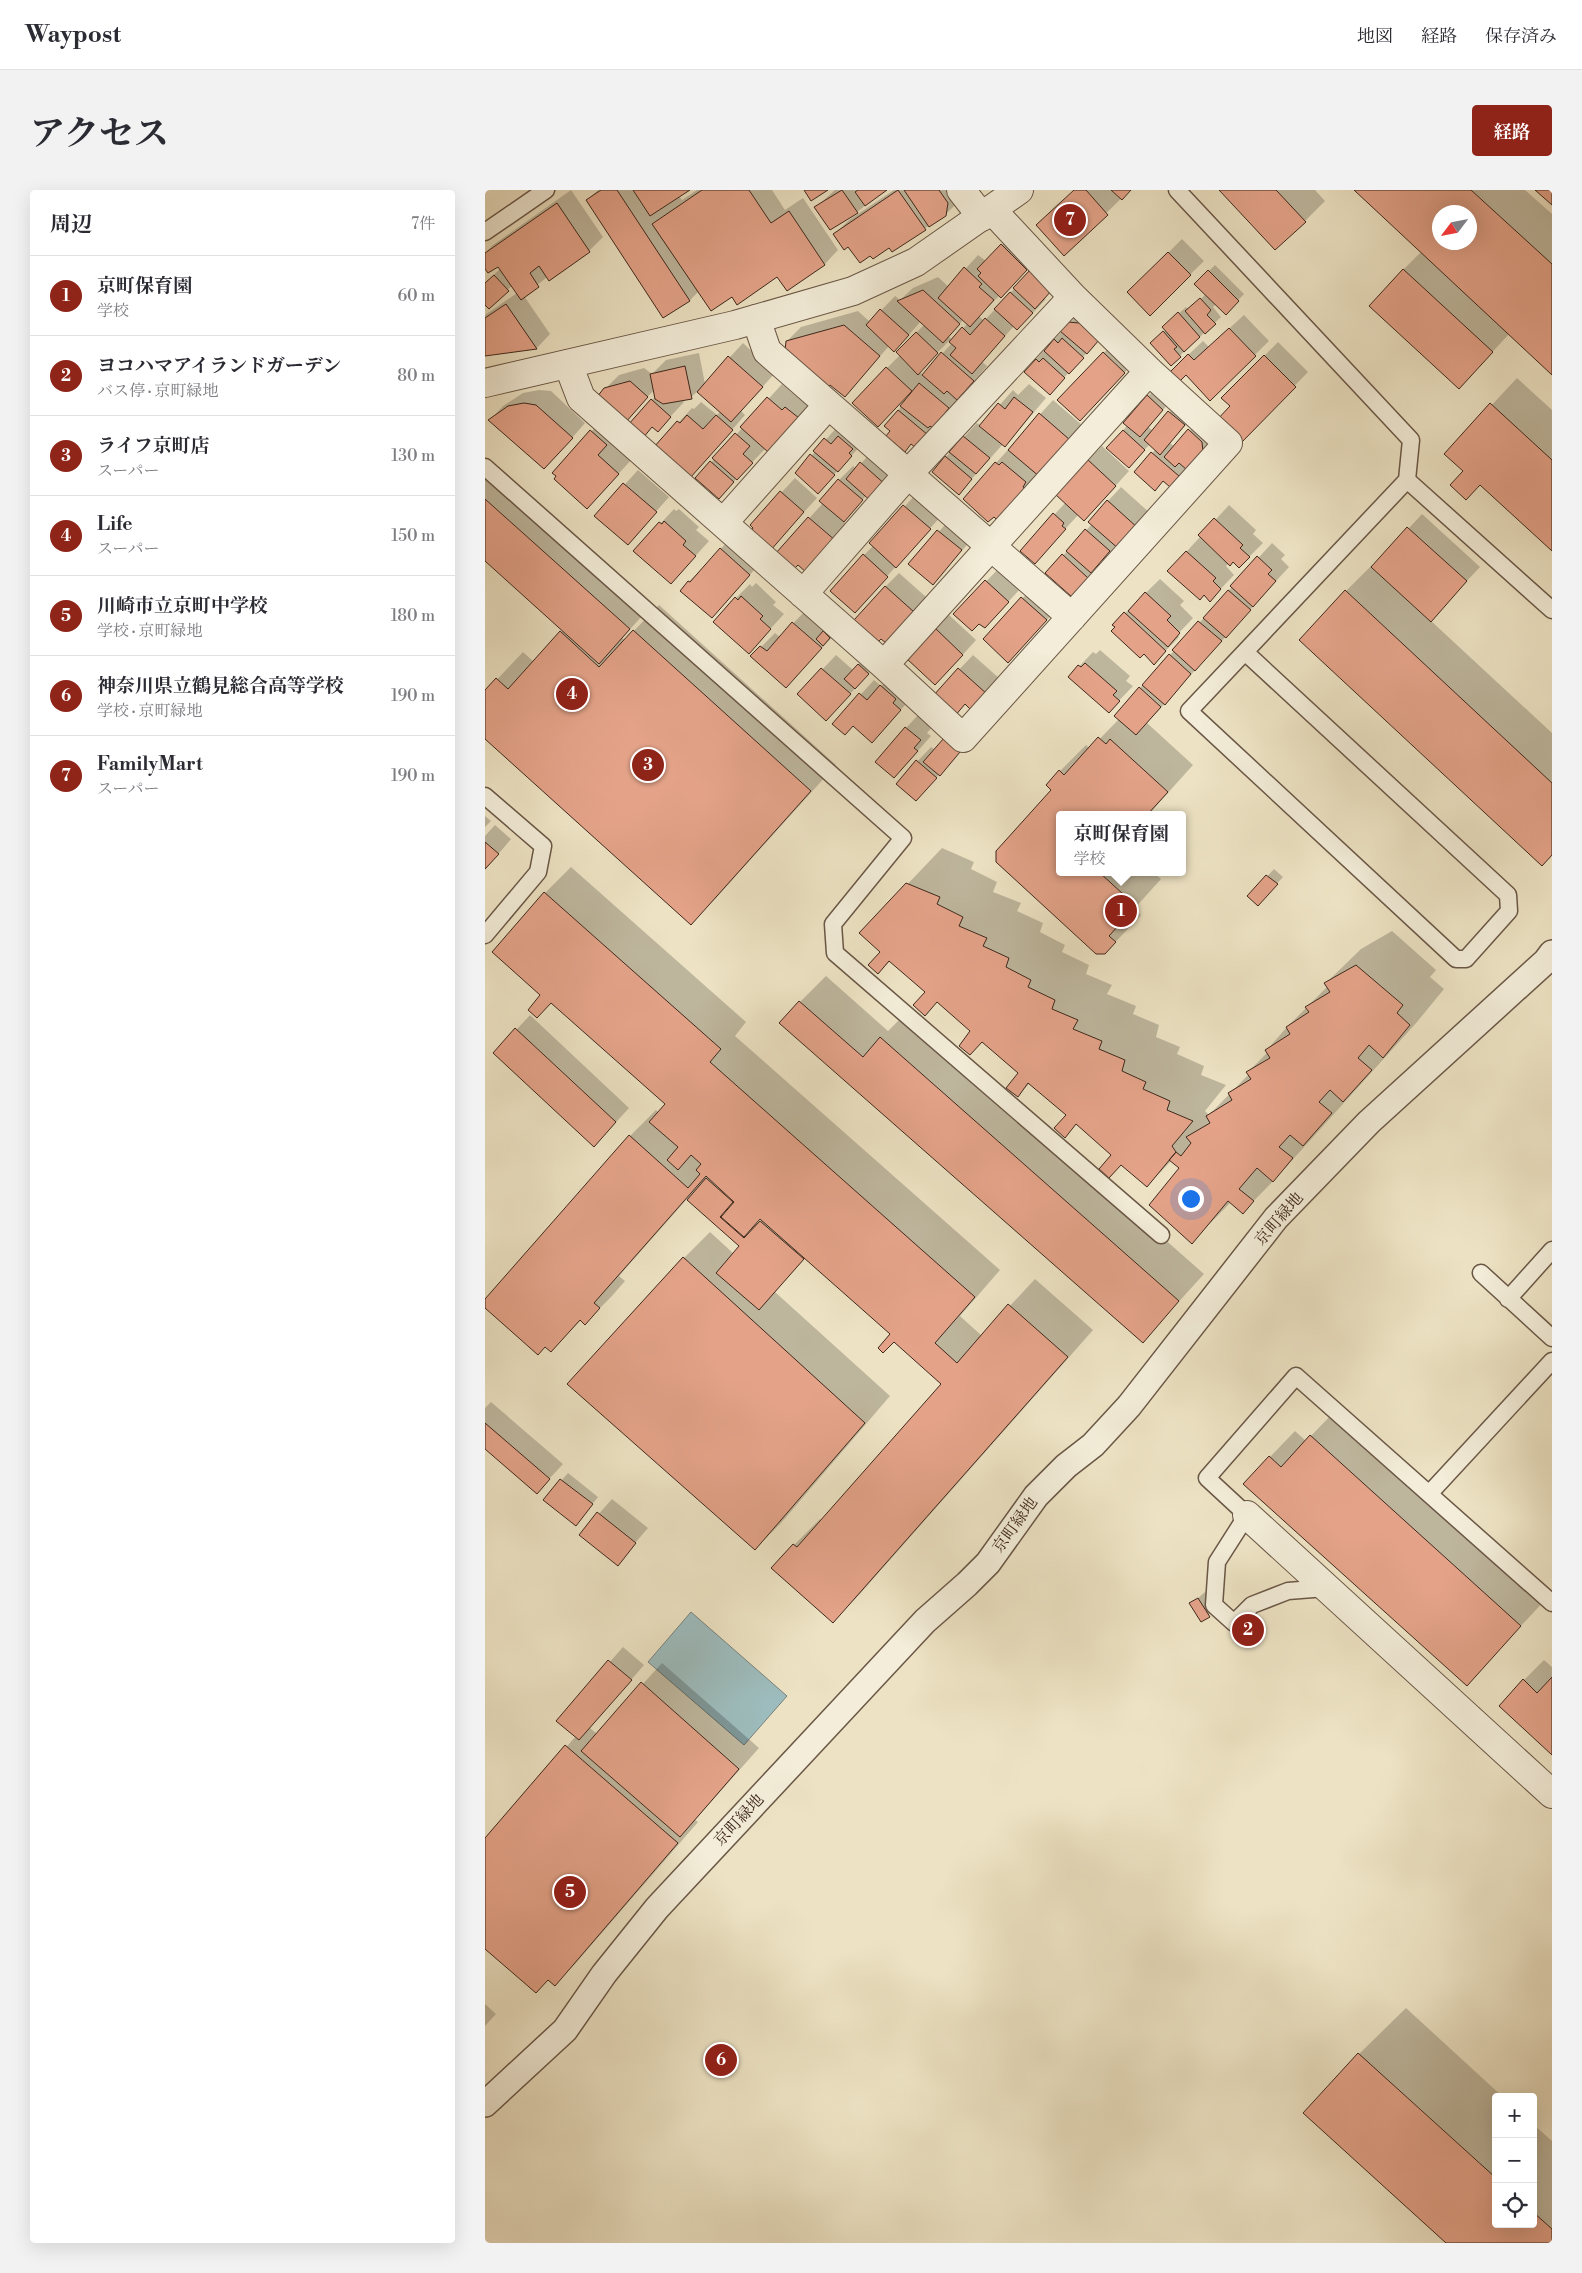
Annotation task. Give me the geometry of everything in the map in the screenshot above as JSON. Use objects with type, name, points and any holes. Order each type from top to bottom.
[{"type":"street","points":[[568,364],[581,398],[884,665],[963,738],[1228,443],[1149,371],[961,190]]},
{"type":"street","points":[[485,383],[756,319],[853,290],[916,262],[1019,190]]},
{"type":"street","points":[[803,594],[907,475],[1073,297]]},
{"type":"street","points":[[756,319],[767,351],[1072,617]]},
{"type":"street","points":[[884,665],[990,545],[1149,371]]},
{"type":"street","points":[[723,523],[827,405]]},
{"type":"street","name":"京町緑地","points":[[485,2104],[565,2030],[604,1974],[657,1908],[925,1621],[967,1584],[987,1563],[1036,1496],[1111,1427],[1276,1218],[1369,1122],[1426,1068],[1503,1001],[1552,952]]},
{"type":"street","points":[[1247,1515],[1552,1794]]},
{"type":"lane","points":[[485,232],[546,190]]},
{"type":"lane","points":[[1177,190],[1411,440],[1407,480],[1189,711],[1456,958],[1466,959],[1509,911],[1509,894],[1245,652]]},
{"type":"lane","points":[[485,468],[903,838],[833,924],[835,953],[1161,1235]]},
{"type":"lane","points":[[1407,480],[1552,610]]},
{"type":"lane","points":[[485,796],[543,846],[537,872],[485,935]]},
{"type":"lane","points":[[1508,1299],[1552,1250]]},
{"type":"lane","points":[[1481,1273],[1552,1338]]},
{"type":"lane","points":[[1429,1494],[1552,1361]]},
{"type":"lane","points":[[1326,1588],[1288,1591],[1252,1606],[1234,1623],[1214,1605],[1217,1562],[1247,1515],[1207,1478],[1296,1376],[1552,1603]]},
{"type":"water","points":[[691,1612],[787,1696],[744,1745],[648,1662]]},
{"type":"building","points":[[601,190],[617,190],[690,301],[663,318],[586,200]]},
{"type":"building","points":[[633,190],[690,190],[650,216]]},
{"type":"building","points":[[702,190],[749,190],[771,223],[789,211],[825,265],[787,291],[777,277],[737,305],[732,297],[711,311],[652,224]]},
{"type":"building","points":[[804,190],[828,190],[811,201]]},
{"type":"building","points":[[842,190],[858,213],[830,230],[814,207]]},
{"type":"building","points":[[858,190],[887,190],[865,206],[855,192]]},
{"type":"building","points":[[898,190],[926,230],[892,252],[889,248],[873,259],[870,256],[860,263],[848,247],[844,250],[833,234]]},
{"type":"building","points":[[904,190],[939,190],[948,203],[946,216],[929,227]]},
{"type":"building","points":[[1074,190],[1086,190],[1108,215],[1064,256],[1036,225]]},
{"type":"building","points":[[1111,190],[1131,190],[1122,200]]},
{"type":"building","points":[[1219,190],[1276,190],[1306,222],[1275,250]]},
{"type":"building","points":[[1354,190],[1471,190],[1552,264],[1552,375]]},
{"type":"building","points":[[1535,190],[1552,190],[1552,205]]},
{"type":"building","points":[[557,203],[590,252],[549,281],[539,266],[530,273],[539,287],[521,300],[498,267],[488,273],[485,269],[485,253]]},
{"type":"building","points":[[1001,244],[1027,270],[1001,298],[978,276],[981,273],[977,269]]},
{"type":"building","points":[[1168,252],[1191,275],[1150,316],[1127,292]]},
{"type":"building","points":[[964,267],[982,284],[979,287],[994,300],[970,327],[938,298]]},
{"type":"building","points":[[1403,269],[1493,352],[1459,389],[1369,306]]},
{"type":"building","points":[[1030,270],[1052,290],[1035,309],[1013,288]]},
{"type":"building","points":[[1208,270],[1239,301],[1226,315],[1194,284]]},
{"type":"building","points":[[494,275],[509,291],[489,309],[485,305],[485,283]]},
{"type":"building","points":[[923,290],[960,324],[943,343],[897,301]]},
{"type":"building","points":[[1010,292],[1033,313],[1017,330],[994,309]]},
{"type":"building","points":[[1200,298],[1211,310],[1207,315],[1216,324],[1205,334],[1185,311]]},
{"type":"building","points":[[506,304],[537,349],[485,356],[485,318]]},
{"type":"building","points":[[880,309],[909,335],[894,352],[866,325]]},
{"type":"building","points":[[1178,312],[1200,337],[1184,352],[1162,327]]},
{"type":"building","points":[[985,318],[1005,336],[972,374],[950,355],[956,348],[949,342],[962,327],[970,335]]},
{"type":"building","points":[[1068,322],[1079,323],[1099,340],[1087,354],[1060,331]]},
{"type":"building","points":[[844,325],[880,356],[845,397],[830,385],[827,389],[785,351],[786,341]]},
{"type":"building","points":[[1229,328],[1256,356],[1210,401],[1186,375],[1179,382],[1170,372],[1188,354],[1194,360]]},
{"type":"building","points":[[1163,331],[1177,347],[1174,349],[1181,357],[1171,366],[1150,343]]},
{"type":"building","points":[[916,332],[938,353],[918,375],[896,352]]},
{"type":"building","points":[[1062,338],[1084,358],[1069,374],[1044,351],[1054,339],[1058,343]]},
{"type":"building","points":[[941,352],[974,381],[957,400],[947,391],[944,394],[922,375]]},
{"type":"building","points":[[1103,352],[1125,373],[1080,421],[1057,400]]},
{"type":"building","points":[[1264,355],[1296,387],[1240,444],[1216,421],[1230,406],[1221,398]]},
{"type":"building","points":[[728,356],[763,387],[731,422],[697,392]]},
{"type":"building","points":[[1043,358],[1065,378],[1050,395],[1024,372],[1036,359],[1039,362]]},
{"type":"building","points":[[685,366],[692,399],[663,404],[655,399],[650,374]]},
{"type":"building","points":[[886,367],[912,391],[878,427],[852,403]]},
{"type":"building","points":[[630,381],[648,397],[625,423],[597,397],[604,388]]},
{"type":"building","points":[[919,383],[949,408],[933,428],[930,426],[928,428],[900,406]]},
{"type":"building","points":[[1147,395],[1163,410],[1140,437],[1123,423]]},
{"type":"building","points":[[767,397],[782,410],[785,407],[799,418],[768,452],[740,427]]},
{"type":"building","points":[[1014,397],[1033,412],[1005,447],[979,426],[998,403],[1005,409]]},
{"type":"building","points":[[651,399],[671,417],[658,432],[652,427],[643,438],[628,425]]},
{"type":"building","points":[[524,403],[536,405],[573,438],[544,469],[488,420],[508,406]]},
{"type":"building","points":[[1490,403],[1552,460],[1552,551],[1480,485],[1466,500],[1450,485],[1463,471],[1444,454]]},
{"type":"building","points":[[898,410],[928,435],[916,448],[911,444],[905,452],[886,436],[890,431],[884,426]]},
{"type":"building","points":[[1168,411],[1185,425],[1160,455],[1144,440]]},
{"type":"building","points":[[1039,413],[1070,440],[1040,477],[1008,450]]},
{"type":"building","points":[[687,415],[703,429],[716,415],[733,430],[690,478],[654,447],[677,421],[680,423]]},
{"type":"building","points":[[1188,429],[1202,442],[1203,452],[1187,470],[1179,463],[1175,467],[1164,457]]},
{"type":"building","points":[[590,430],[607,445],[598,455],[619,474],[587,509],[554,479],[556,476],[552,473]]},
{"type":"building","points":[[1123,430],[1145,450],[1129,468],[1106,448]]},
{"type":"building","points":[[735,433],[750,446],[743,454],[753,463],[737,480],[712,458]]},
{"type":"building","points":[[838,436],[853,449],[849,453],[852,456],[838,472],[813,451],[824,438],[831,444]]},
{"type":"building","points":[[963,436],[990,458],[976,474],[949,452]]},
{"type":"building","points":[[1151,452],[1179,476],[1170,487],[1163,481],[1155,491],[1134,472]]},
{"type":"building","points":[[810,454],[835,475],[818,494],[795,473]]},
{"type":"building","points":[[945,456],[972,479],[959,495],[932,472]]},
{"type":"building","points":[[1087,459],[1116,486],[1084,521],[1055,494]]},
{"type":"building","points":[[710,461],[734,482],[719,499],[695,478]]},
{"type":"building","points":[[860,462],[887,486],[873,503],[846,479]]},
{"type":"building","points":[[995,462],[999,465],[1002,462],[1026,482],[1023,487],[1026,489],[998,521],[994,517],[988,522],[963,499]]},
{"type":"building","points":[[838,479],[863,500],[844,522],[819,501]]},
{"type":"building","points":[[623,483],[657,512],[628,545],[594,516]]},
{"type":"building","points":[[780,491],[804,512],[770,551],[750,533],[753,528],[750,525]]},
{"type":"building","points":[[485,499],[630,629],[599,664],[485,561]]},
{"type":"building","points":[[1107,500],[1139,529],[1120,550],[1088,522]]},
{"type":"building","points":[[903,505],[931,529],[896,568],[869,543]]},
{"type":"building","points":[[1053,513],[1064,523],[1062,526],[1066,529],[1035,564],[1020,551]]},
{"type":"building","points":[[808,517],[836,541],[807,573],[798,565],[794,569],[776,553]]},
{"type":"building","points":[[1214,518],[1243,545],[1240,548],[1250,557],[1239,568],[1233,562],[1230,566],[1198,535]]},
{"type":"building","points":[[664,521],[686,541],[683,545],[696,556],[671,584],[633,551],[659,522],[662,524]]},
{"type":"building","points":[[1407,527],[1467,581],[1431,622],[1371,567]]},
{"type":"building","points":[[1085,529],[1110,551],[1091,573],[1066,551]]},
{"type":"building","points":[[937,530],[962,550],[933,585],[908,564]]},
{"type":"building","points":[[720,548],[750,575],[712,618],[680,591]]},
{"type":"building","points":[[1186,551],[1216,578],[1213,581],[1221,589],[1210,602],[1204,595],[1200,600],[1167,571]]},
{"type":"building","points":[[863,554],[888,577],[855,613],[830,591]]},
{"type":"building","points":[[1062,554],[1088,578],[1072,597],[1045,573]]},
{"type":"building","points":[[1257,556],[1272,570],[1268,574],[1276,581],[1253,607],[1230,586]]},
{"type":"building","points":[[985,580],[1009,602],[985,628],[979,624],[972,631],[953,614]]},
{"type":"building","points":[[885,586],[914,612],[886,643],[881,639],[878,642],[854,620]]},
{"type":"building","points":[[1228,590],[1251,610],[1226,638],[1203,618]]},
{"type":"building","points":[[1345,590],[1552,783],[1552,855],[1542,866],[1299,640]]},
{"type":"building","points":[[1145,592],[1171,616],[1167,620],[1180,633],[1168,647],[1128,611]]},
{"type":"building","points":[[741,596],[763,616],[760,619],[771,629],[749,654],[713,622],[735,597],[738,600]]},
{"type":"building","points":[[1021,597],[1047,620],[1008,663],[983,639]]},
{"type":"building","points":[[1124,612],[1166,651],[1154,665],[1144,654],[1140,658],[1111,631],[1115,627],[1112,625]]},
{"type":"building","points":[[1198,621],[1222,641],[1195,671],[1172,650]]},
{"type":"building","points":[[792,622],[822,648],[786,688],[750,656],[760,646],[767,651]]},
{"type":"building","points":[[935,628],[963,655],[935,685],[906,658]]},
{"type":"building","points":[[633,630],[811,791],[691,925],[485,739],[485,690],[496,678],[508,689],[560,631],[599,667]]},
{"type":"building","points":[[823,631],[830,638],[823,646],[816,639]]},
{"type":"building","points":[[1169,654],[1191,674],[1165,705],[1142,685]]},
{"type":"building","points":[[1085,663],[1117,691],[1113,695],[1120,701],[1109,713],[1068,677],[1078,665],[1081,667]]},
{"type":"building","points":[[858,664],[869,674],[855,689],[844,679]]},
{"type":"building","points":[[821,668],[851,694],[826,721],[797,694]]},
{"type":"building","points":[[958,668],[987,694],[972,711],[965,704],[955,716],[933,696]]},
{"type":"building","points":[[880,685],[896,699],[893,703],[901,710],[872,743],[853,726],[845,735],[832,724],[859,693],[867,700]]},
{"type":"building","points":[[1139,687],[1161,707],[1136,735],[1114,716]]},
{"type":"building","points":[[905,727],[921,740],[914,748],[918,751],[894,778],[875,762]]},
{"type":"building","points":[[1098,737],[1106,744],[1110,739],[1168,792],[1151,811],[1056,811],[1056,876],[1103,876],[1136,906],[1109,936],[1116,942],[1105,954],[1096,954],[996,862],[996,851],[1051,790],[1046,785],[1059,770],[1064,775]]},
{"type":"building","points":[[944,738],[960,752],[940,776],[923,762]]},
{"type":"building","points":[[916,760],[937,778],[916,801],[896,784]]},
{"type":"building","points":[[485,842],[499,854],[485,869]]},
{"type":"building","points":[[1266,875],[1278,884],[1258,906],[1247,896]]},
{"type":"building","points":[[906,883],[940,897],[937,904],[963,917],[959,926],[987,938],[983,946],[1009,958],[1006,967],[1031,980],[1028,987],[1055,1000],[1052,1009],[1078,1020],[1073,1029],[1102,1041],[1099,1049],[1125,1060],[1122,1071],[1146,1082],[1143,1089],[1170,1101],[1167,1110],[1193,1121],[1172,1146],[1176,1152],[1147,1187],[1121,1165],[1109,1178],[1099,1169],[1111,1155],[1076,1124],[1065,1138],[1054,1128],[1066,1115],[1028,1083],[1018,1097],[1006,1088],[1018,1073],[982,1042],[970,1055],[959,1046],[970,1031],[937,1002],[925,1016],[913,1005],[925,992],[889,961],[878,974],[868,965],[880,952],[859,933]]},
{"type":"building","points":[[544,892],[721,1049],[710,1062],[975,1297],[935,1343],[957,1363],[1008,1304],[1068,1357],[833,1623],[771,1568],[793,1544],[797,1547],[941,1384],[894,1342],[883,1353],[878,1348],[890,1334],[760,1219],[744,1237],[721,1217],[734,1202],[706,1176],[594,1303],[600,1308],[585,1325],[580,1320],[551,1352],[545,1347],[538,1355],[485,1308],[485,1299],[629,1135],[688,1188],[700,1174],[696,1170],[701,1164],[691,1155],[678,1170],[667,1160],[678,1147],[649,1122],[665,1104],[551,1003],[537,1018],[528,1010],[540,995],[492,952]]},
{"type":"building","points":[[1356,965],[1403,1005],[1397,1013],[1410,1025],[1383,1058],[1369,1045],[1358,1058],[1372,1070],[1343,1102],[1330,1090],[1319,1102],[1332,1113],[1303,1146],[1290,1135],[1279,1147],[1293,1158],[1273,1182],[1257,1168],[1239,1189],[1254,1201],[1243,1214],[1228,1201],[1192,1244],[1149,1205],[1179,1168],[1169,1160],[1176,1152],[1181,1156],[1191,1143],[1186,1137],[1210,1123],[1206,1116],[1232,1100],[1228,1093],[1251,1079],[1246,1072],[1270,1058],[1265,1050],[1290,1034],[1286,1027],[1309,1012],[1305,1007],[1330,992],[1324,983]]},
{"type":"building","points":[[799,1001],[863,1057],[880,1037],[1179,1301],[1143,1343],[779,1023]]},
{"type":"building","points":[[515,1028],[616,1122],[594,1147],[493,1053]]},
{"type":"building","points":[[706,1178],[733,1202],[720,1217],[744,1238],[760,1221],[804,1259],[759,1310],[716,1273],[739,1246],[687,1200]]},
{"type":"building","points":[[683,1257],[865,1423],[755,1550],[567,1384]]},
{"type":"building","points":[[485,1423],[550,1479],[537,1494],[485,1449]]},
{"type":"building","points":[[1310,1435],[1521,1626],[1467,1686],[1243,1484],[1269,1456],[1281,1467]]},
{"type":"building","points":[[560,1479],[593,1504],[576,1526],[543,1500]]},
{"type":"building","points":[[597,1512],[636,1543],[618,1566],[579,1535]]},
{"type":"building","points":[[1198,1598],[1210,1617],[1201,1622],[1189,1603]]},
{"type":"building","points":[[608,1660],[632,1680],[579,1740],[556,1721]]},
{"type":"building","points":[[1552,1677],[1552,1755],[1499,1706],[1523,1679],[1537,1693]]},
{"type":"building","points":[[641,1682],[739,1769],[680,1837],[581,1751]]},
{"type":"building","points":[[565,1745],[678,1843],[555,1986],[548,1980],[536,1993],[485,1949],[485,1838]]},
{"type":"building","points":[[1358,2053],[1492,2174],[1492,2228],[1537,2228],[1537,2216],[1552,2229],[1552,2243],[1446,2243],[1303,2113]]},
{"type":"place","name":"FamilyMart","points":[[1070,220]]},
{"type":"place","name":"Life","points":[[572,694]]},
{"type":"place","name":"ライフ京町店","points":[[648,765]]},
{"type":"place","name":"京町保育園","points":[[1121,911]]},
{"type":"place","name":"ヨコハマアイランドガーデン","points":[[1248,1630]]},
{"type":"place","name":"川崎市立京町中学校","points":[[570,1892]]},
{"type":"place","name":"神奈川県立鶴見総合高等学校","points":[[721,2060]]}]
